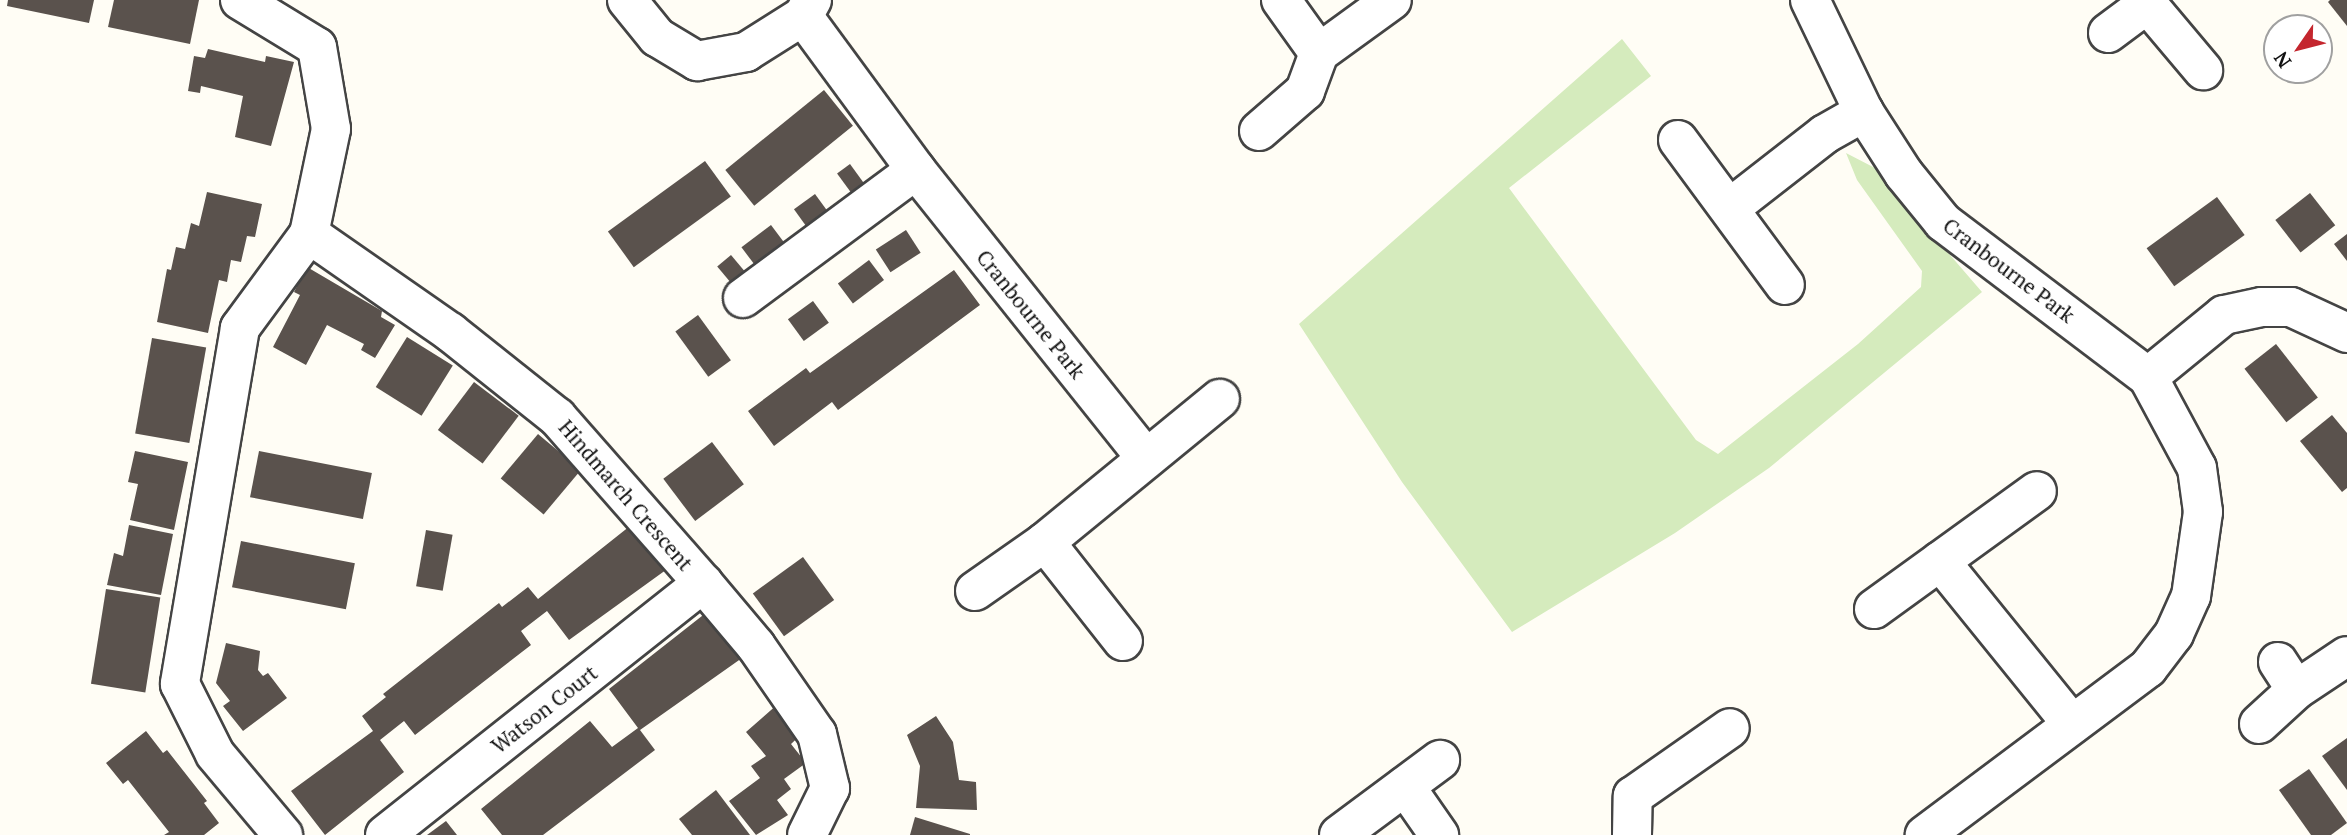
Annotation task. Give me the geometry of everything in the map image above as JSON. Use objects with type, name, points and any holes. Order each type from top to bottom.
[{"type":"street","points":[[240,0],[317,47],[331,129],[309,234],[240,328],[180,684],[215,754],[283,835]]},
{"type":"street","name":"Cranbourne Park","points":[[627,0],[657,37],[697,61],[746,52],[808,8],[916,170],[1146,458]]},
{"type":"street","points":[[1281,0],[1319,53]]},
{"type":"street","points":[[1259,131],[1305,91],[1319,53],[1392,0]]},
{"type":"street","name":"Cranbourne Park","points":[[1810,0],[1864,112],[1904,174],[1943,222],[2148,377],[2197,468],[2203,512],[2191,596],[2174,634],[2148,668],[1925,835]]},
{"type":"street","points":[[2108,33],[2145,2],[2203,70]]},
{"type":"street","points":[[1730,208],[1825,134],[1864,112]]},
{"type":"street","points":[[1678,140],[1786,285]]},
{"type":"street","points":[[743,298],[916,170]]},
{"type":"street","name":"Hindmarch Crescent","points":[[309,234],[450,332],[557,417],[756,646],[817,734],[830,788],[807,835]]},
{"type":"street","points":[[2148,377],[2224,316],[2262,307],[2291,307],[2347,333]]},
{"type":"street","points":[[975,591],[1045,542],[1220,399]]},
{"type":"street","points":[[1874,609],[2037,491]]},
{"type":"street","points":[[1045,542],[1123,641]]},
{"type":"street","points":[[1940,561],[2072,724]]},
{"type":"street","name":"Watson Court","points":[[385,835],[703,583]]},
{"type":"street","points":[[2259,724],[2287,676],[2347,656]]},
{"type":"street","points":[[1632,835],[1633,796],[1730,728]]},
{"type":"street","points":[[1339,835],[1440,760]]},
{"type":"street","points":[[1405,786],[1440,835]]},
{"type":"green space","points":[[1622,39],[1651,76],[1509,188],[1696,440],[1718,454],[1858,344],[1921,287],[1922,271],[1857,180],[1846,153],[1875,168],[1982,292],[1769,468],[1675,533],[1512,632],[1402,482],[1299,324]]},
{"type":"building","points":[[8,0],[94,0],[89,23],[7,6]]},
{"type":"building","points":[[114,0],[199,0],[190,44],[108,27]]},
{"type":"building","points":[[2347,0],[2347,26],[2328,2]]},
{"type":"building","points":[[208,49],[265,62],[266,56],[294,62],[271,146],[235,137],[243,96],[201,86],[200,93],[188,91],[194,56],[205,58]]},
{"type":"building","points":[[824,90],[853,126],[754,206],[725,170]]},
{"type":"building","points":[[705,161],[731,197],[634,267],[608,232]]},
{"type":"building","points":[[850,164],[867,187],[854,197],[837,173]]},
{"type":"building","points":[[207,192],[262,204],[255,237],[247,236],[241,262],[231,260],[227,282],[219,280],[208,333],[157,322],[167,269],[171,270],[176,247],[185,249],[191,223],[199,226]]},
{"type":"building","points":[[2310,193],[2335,225],[2301,252],[2275,220]]},
{"type":"building","points":[[815,194],[831,216],[810,231],[794,209]]},
{"type":"building","points":[[2217,197],[2245,235],[2174,286],[2147,248]]},
{"type":"building","points":[[771,225],[789,249],[760,271],[741,247]]},
{"type":"building","points":[[906,230],[921,253],[891,272],[876,250]]},
{"type":"building","points":[[2347,234],[2347,261],[2334,244]]},
{"type":"building","points":[[731,255],[750,278],[736,290],[717,267]]},
{"type":"building","points":[[869,260],[884,280],[853,303],[838,283]]},
{"type":"building","points":[[307,267],[382,311],[381,317],[395,325],[375,358],[361,350],[364,344],[327,325],[306,365],[273,347],[300,295],[294,292]]},
{"type":"building","points":[[954,270],[980,305],[838,410],[832,402],[774,446],[748,411],[806,368],[810,373]]},
{"type":"building","points":[[813,301],[829,323],[804,341],[788,319]]},
{"type":"building","points":[[698,315],[731,360],[708,377],[675,331]]},
{"type":"building","points":[[407,337],[453,366],[422,416],[376,387]]},
{"type":"building","points":[[152,338],[206,348],[189,443],[135,434]]},
{"type":"building","points":[[2276,344],[2318,398],[2286,422],[2244,369]]},
{"type":"building","points":[[474,382],[519,416],[483,464],[438,430]]},
{"type":"building","points":[[2332,415],[2347,433],[2347,488],[2342,492],[2300,441]]},
{"type":"building","points":[[538,434],[581,470],[544,514],[501,478]]},
{"type":"building","points":[[712,442],[744,484],[695,521],[663,479]]},
{"type":"building","points":[[135,451],[188,462],[174,530],[130,520],[138,484],[128,482]]},
{"type":"building","points":[[259,451],[372,473],[363,519],[250,497]]},
{"type":"building","points":[[635,522],[670,567],[569,640],[547,611],[521,631],[531,645],[415,735],[404,721],[380,740],[404,772],[325,835],[291,791],[373,731],[362,716],[386,697],[383,694],[499,603],[502,607],[528,587],[538,599]]},
{"type":"building","points":[[129,525],[173,534],[161,595],[107,585],[114,553],[123,556]]},
{"type":"building","points":[[426,530],[453,535],[443,591],[416,586]]},
{"type":"building","points":[[241,541],[355,563],[346,609],[232,587]]},
{"type":"building","points":[[803,557],[834,600],[784,636],[753,593]]},
{"type":"building","points":[[106,589],[160,598],[145,692],[91,684]]},
{"type":"building","points":[[707,612],[742,658],[640,730],[655,750],[543,835],[502,835],[481,809],[590,721],[612,747],[638,728],[609,689]]},
{"type":"building","points":[[226,643],[260,651],[258,670],[263,676],[268,673],[287,698],[243,731],[223,706],[230,701],[216,683]]},
{"type":"building","points":[[779,703],[807,729],[791,744],[806,763],[784,779],[791,789],[777,800],[788,815],[756,835],[729,801],[760,778],[751,766],[766,756],[746,732]]},
{"type":"building","points":[[936,716],[953,742],[959,780],[976,782],[977,810],[916,808],[920,766],[907,735]]},
{"type":"building","points":[[146,731],[163,753],[167,750],[207,801],[204,803],[219,823],[204,835],[164,835],[169,832],[128,780],[123,784],[106,763]]},
{"type":"building","points":[[2347,738],[2347,790],[2322,756]]},
{"type":"building","points":[[2309,769],[2347,823],[2331,835],[2311,835],[2279,790]]},
{"type":"building","points":[[716,790],[750,835],[692,835],[679,819]]},
{"type":"building","points":[[915,817],[970,834],[970,835],[910,835]]},
{"type":"building","points":[[446,821],[457,835],[427,835]]}]
